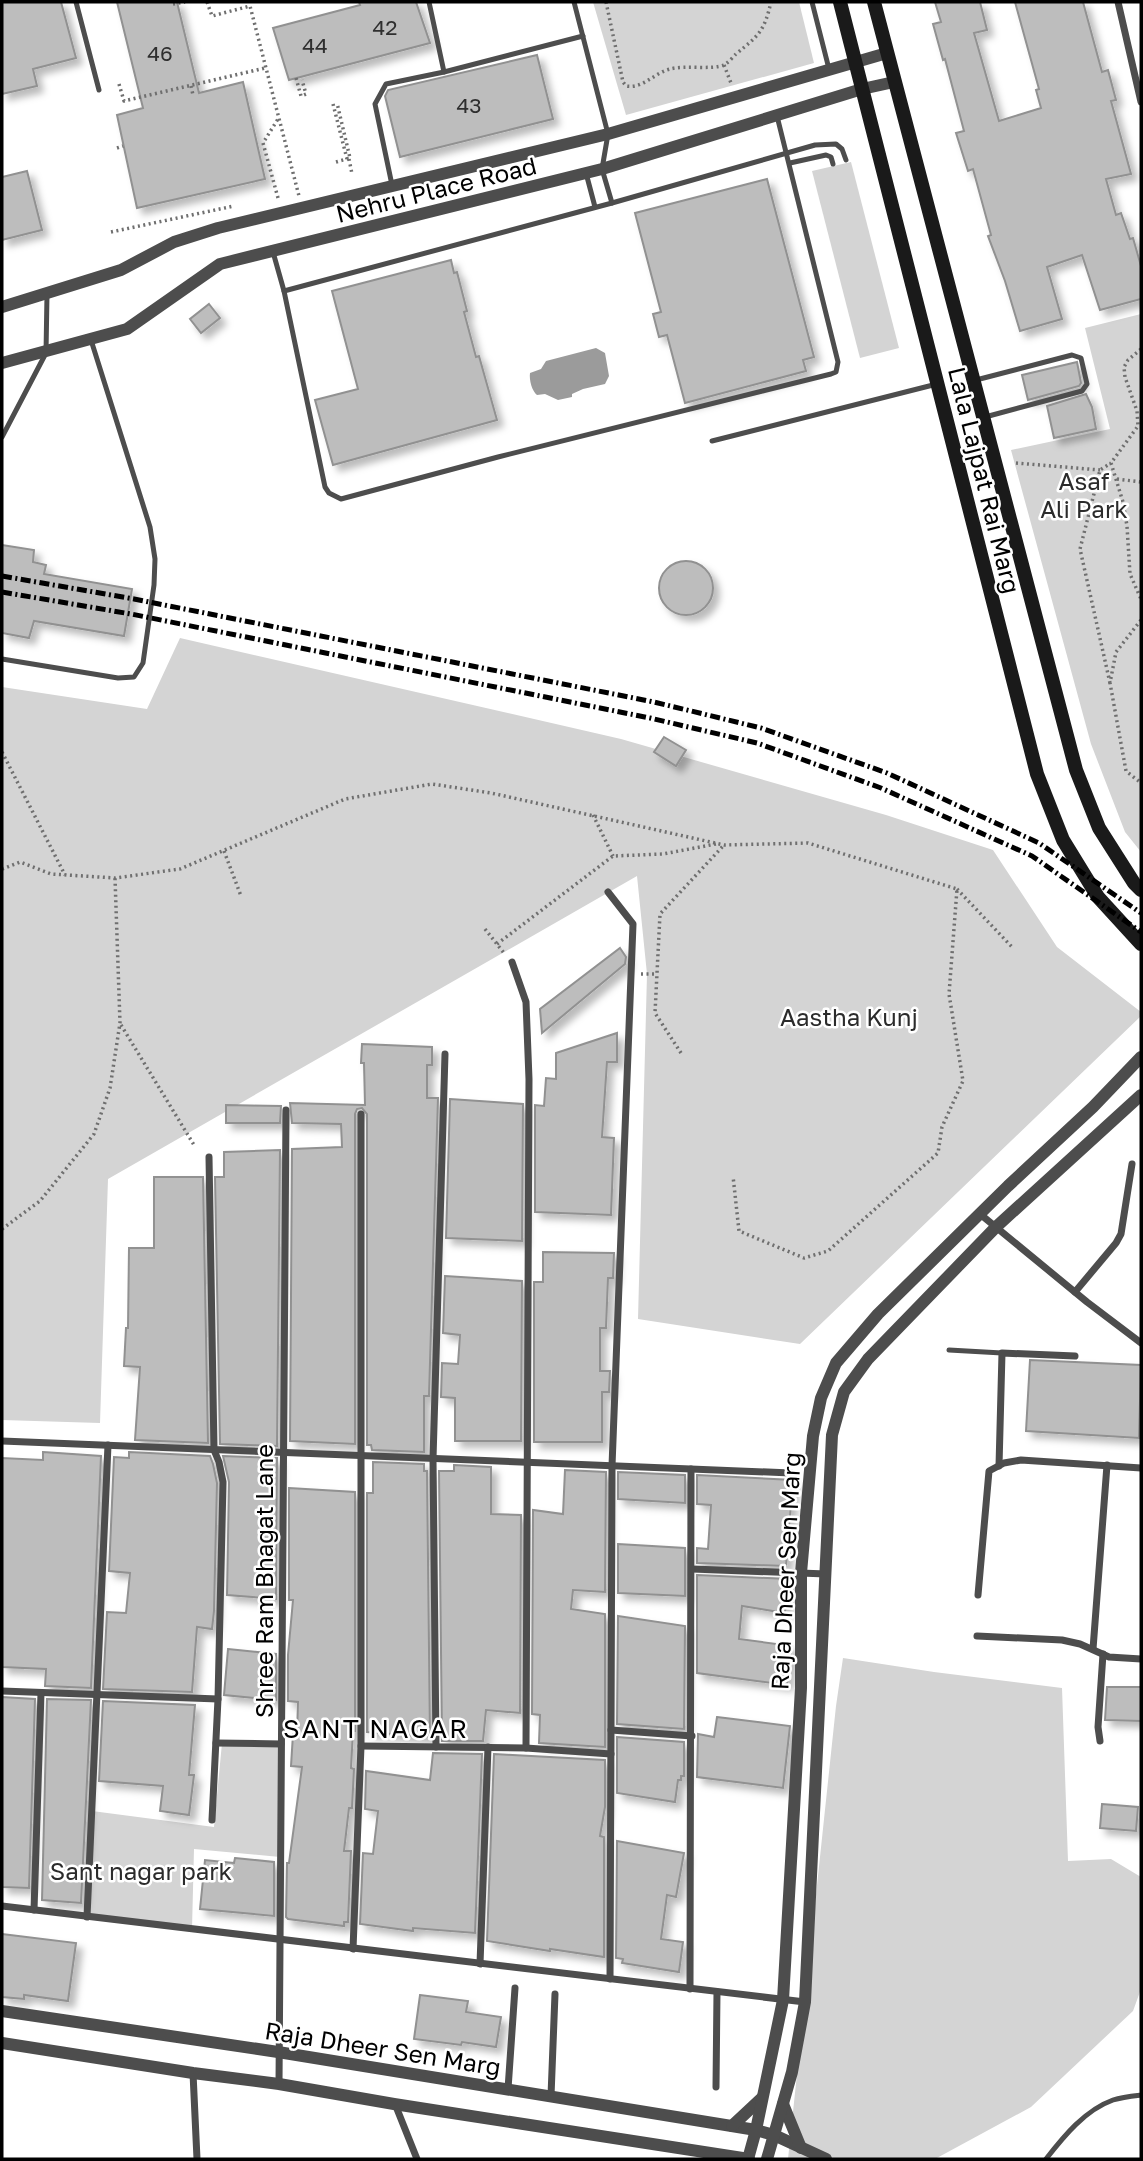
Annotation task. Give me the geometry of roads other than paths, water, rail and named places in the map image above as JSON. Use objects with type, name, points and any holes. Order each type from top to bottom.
[{"type":"main road","name":"Lala Lajpat Rai Marg","points":[[840,2],[1037,774],[1063,840],[1077,863],[1098,897],[1141,944]]},
{"type":"main road","name":"Lala Lajpat Rai Marg","points":[[874,2],[1076,770],[1099,828],[1141,890]]},
{"type":"street","points":[[1118,2],[1141,102]]},
{"type":"street","name":"Nehru Place Road","points":[[2,307],[121,270],[188,237],[608,134],[887,52]]},
{"type":"street","name":"Nehru Place Road","points":[[2,363],[127,329],[220,264],[602,169],[862,89],[894,82]]},
{"type":"street","points":[[608,892],[633,924],[612,1466],[610,1979]]},
{"type":"street","points":[[512,962],[526,1002],[530,1079],[526,1748]]},
{"type":"street","points":[[436,1746],[433,1459],[445,1054]]},
{"type":"street","name":"Raja Dheer Sen Marg","points":[[2,2043],[279,2084],[685,2154],[748,2159],[783,2000],[801,1688],[801,1573],[813,1436],[821,1398],[829,1376],[847,1348],[878,1314],[1093,1107],[1141,1057]]},
{"type":"street","name":"Raja Dheer Sen Marg","points":[[767,2159],[792,2072],[805,2002],[832,1435],[844,1392],[868,1359],[996,1227],[1141,1095]]},
{"type":"street","name":"Shree Ram Bhagat Lane","points":[[279,2084],[286,1110]]},
{"type":"street","points":[[353,1949],[361,1746],[361,1114]]},
{"type":"street","points":[[209,1157],[214,1450],[223,1482],[212,1820]]},
{"type":"street","points":[[1075,1292],[1121,1234],[1132,1164]]},
{"type":"street","points":[[980,1214],[1141,1343]]},
{"type":"street","points":[[999,1466],[1002,1353],[1075,1356]]},
{"type":"street","points":[[2,1441],[790,1474]]},
{"type":"street","points":[[87,1917],[108,1445]]},
{"type":"street","points":[[978,1595],[989,1471],[1021,1460],[1141,1468]]},
{"type":"street","points":[[1093,1649],[1107,1465]]},
{"type":"street","points":[[690,1989],[691,1469]]},
{"type":"street","points":[[692,1569],[826,1574]]},
{"type":"street","points":[[976,1636],[1062,1640],[1109,1657],[1141,1660]]},
{"type":"street","points":[[1100,1741],[1098,1727],[1103,1654]]},
{"type":"street","points":[[2,1691],[218,1699]]},
{"type":"street","points":[[34,1910],[41,1693]]},
{"type":"street","points":[[611,1730],[692,1736]]},
{"type":"street","points":[[216,1743],[281,1744]]},
{"type":"street","points":[[361,1746],[526,1748],[611,1754]]},
{"type":"street","points":[[480,1964],[488,1747]]},
{"type":"street","points":[[2,1906],[805,2002]]},
{"type":"street","points":[[508,2089],[515,1988]]},
{"type":"street","points":[[716,2087],[717,1992]]},
{"type":"street","points":[[551,2096],[555,1994]]},
{"type":"street","name":"Raja Dheer Sen Marg","points":[[2,2011],[278,2052],[756,2130],[774,2135],[826,2159]]},
{"type":"street","points":[[193,2073],[197,2159]]},
{"type":"street","points":[[732,2126],[763,2097]]},
{"type":"street","points":[[394,2104],[417,2159]]},
{"type":"street","points":[[783,2104],[802,2148]]},
{"type":"lane","points":[[76,2],[99,90]]},
{"type":"lane","points":[[429,2],[444,72]]},
{"type":"lane","points":[[574,2],[608,134],[602,169],[612,203]]},
{"type":"lane","points":[[812,2],[830,69]]},
{"type":"lane","points":[[393,185],[375,104],[386,84],[583,36]]},
{"type":"lane","points":[[273,252],[284,291],[325,487],[329,493],[341,499],[831,374],[836,372],[838,362],[777,115]]},
{"type":"lane","points":[[284,291],[612,203],[815,145],[830,143],[839,146],[846,160]]},
{"type":"lane","points":[[790,163],[826,155],[831,157],[833,164]]},
{"type":"lane","points":[[586,173],[595,207]]},
{"type":"lane","points":[[2,437],[46,353],[47,293]]},
{"type":"lane","points":[[2,659],[118,678],[134,677],[144,663],[154,585],[155,559],[150,527],[91,340]]},
{"type":"lane","points":[[973,380],[1072,355],[1081,358],[1087,384],[1082,391],[982,417]]},
{"type":"lane","points":[[712,441],[937,384]]},
{"type":"lane","points":[[950,1350],[1002,1353]]},
{"type":"lane","points":[[1046,2159],[1064,2137],[1095,2108],[1115,2099],[1141,2095]]},
{"type":"railway","points":[[2,576],[134,599],[654,702],[761,728],[887,773],[1039,843],[1141,913]]},
{"type":"railway","points":[[2,592],[131,614],[650,718],[757,743],[881,788],[1032,856],[1141,932]]},
{"type":"district","name":"SANT NAGAR","points":[[376,1728]]},
{"type":"park label","name":"Asaf Ali Park","points":[[1084,494]]},
{"type":"park label","name":"Aastha Kunj","points":[[849,1016]]},
{"type":"park label","name":"Sant nagar park","points":[[141,1870]]}]
